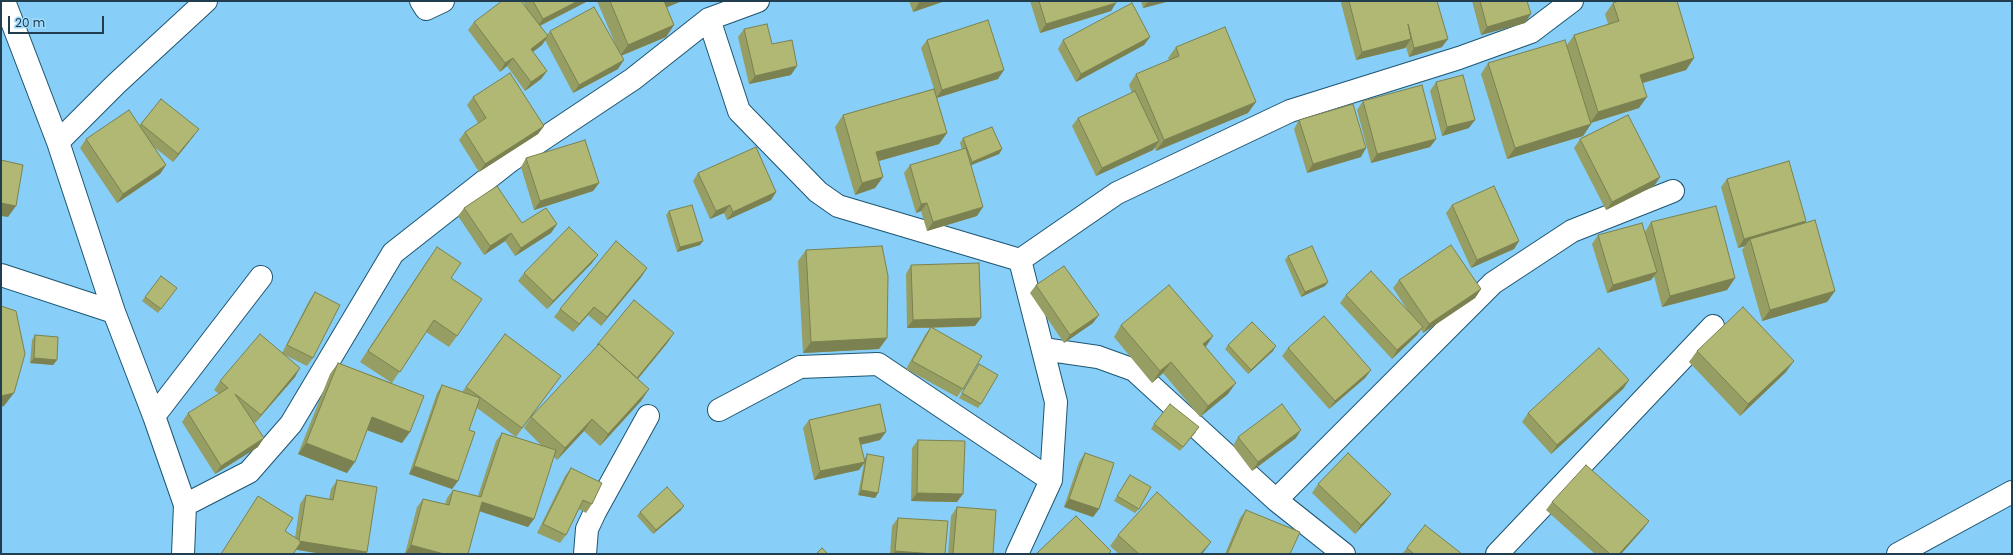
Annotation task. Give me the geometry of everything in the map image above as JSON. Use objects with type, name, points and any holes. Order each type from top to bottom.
[{"type":"street","points":[[4,1],[58,142],[114,312],[154,416],[185,505],[183,554]]},
{"type":"street","points":[[58,142],[116,84],[206,1]]},
{"type":"street","points":[[420,1],[426,9],[442,1]]},
{"type":"street","points":[[185,505],[249,472],[291,424],[393,253],[510,161],[633,78],[709,19],[734,5],[758,1]]},
{"type":"street","points":[[1020,260],[1117,193],[1283,114],[1459,58],[1531,32],[1572,1]]},
{"type":"street","points":[[709,19],[738,110],[818,192],[838,206],[1020,260]]},
{"type":"street","points":[[1276,500],[1493,283],[1572,231],[1673,191]]},
{"type":"street","points":[[1017,554],[1051,480],[1056,402],[1020,260]]},
{"type":"street","points":[[1,275],[114,312]]},
{"type":"street","points":[[154,416],[261,277]]},
{"type":"street","points":[[1497,554],[1713,326]]},
{"type":"street","points":[[1043,350],[1098,357],[1134,370],[1276,500],[1344,554]]},
{"type":"street","points":[[719,410],[800,367],[878,364],[1051,480]]},
{"type":"street","points":[[585,554],[588,529],[592,518],[648,416]]},
{"type":"street","points":[[1898,554],[2012,492]]},
{"type":"building","points":[[502,1],[521,1],[548,36],[531,49],[547,71],[531,82],[513,58],[505,63],[474,22]]},
{"type":"building","points":[[533,1],[578,1],[543,19]]},
{"type":"building","points":[[610,1],[664,1],[674,25],[628,45]]},
{"type":"building","points":[[1039,1],[1116,1],[1116,3],[1046,24]]},
{"type":"building","points":[[1349,1],[1437,1],[1448,39],[1414,48],[1408,24],[1411,39],[1362,52]]},
{"type":"building","points":[[1480,1],[1527,1],[1531,14],[1487,27]]},
{"type":"building","points":[[1619,1],[1677,1],[1694,58],[1640,75],[1647,97],[1598,112],[1574,35],[1619,21],[1613,3]]},
{"type":"building","points":[[1132,3],[1150,37],[1081,74],[1063,40]]},
{"type":"building","points":[[594,7],[624,60],[579,85],[550,31]]},
{"type":"building","points":[[988,20],[1004,70],[942,90],[927,40]]},
{"type":"building","points":[[767,24],[772,44],[792,40],[797,66],[755,76],[744,29]]},
{"type":"building","points":[[1225,27],[1256,102],[1164,140],[1136,74],[1179,56],[1176,47]]},
{"type":"building","points":[[1565,40],[1591,124],[1515,148],[1488,63]]},
{"type":"building","points":[[510,73],[544,126],[485,164],[465,132],[486,118],[473,97]]},
{"type":"building","points":[[1463,75],[1475,120],[1447,127],[1436,82]]},
{"type":"building","points":[[1422,85],[1436,139],[1377,154],[1363,101]]},
{"type":"building","points":[[934,89],[947,133],[876,152],[883,177],[862,183],[843,115]]},
{"type":"building","points":[[1135,91],[1159,141],[1102,168],[1078,118]]},
{"type":"building","points":[[161,99],[199,129],[178,154],[141,124]]},
{"type":"building","points":[[1353,104],[1366,148],[1313,164],[1299,120]]},
{"type":"building","points":[[129,110],[166,165],[123,194],[86,139]]},
{"type":"building","points":[[1628,115],[1660,177],[1612,202],[1580,139]]},
{"type":"building","points":[[992,127],[1002,149],[972,162],[963,138]]},
{"type":"building","points":[[585,140],[599,183],[540,201],[526,158]]},
{"type":"building","points":[[756,147],[776,192],[733,212],[730,205],[716,211],[698,173]]},
{"type":"building","points":[[966,148],[983,207],[933,222],[927,203],[921,204],[910,165]]},
{"type":"building","points":[[1,160],[23,165],[16,206],[1,203]]},
{"type":"building","points":[[1789,161],[1806,221],[1744,239],[1727,179]]},
{"type":"building","points":[[497,186],[522,223],[546,208],[557,224],[521,248],[511,233],[490,246],[464,208]]},
{"type":"building","points":[[1494,186],[1519,241],[1477,260],[1452,205]]},
{"type":"building","points":[[692,205],[703,241],[680,247],[669,211]]},
{"type":"building","points":[[1716,206],[1735,278],[1670,296],[1651,222]]},
{"type":"building","points":[[1815,220],[1835,291],[1770,310],[1750,239]]},
{"type":"building","points":[[1642,223],[1657,272],[1613,285],[1598,235]]},
{"type":"building","points":[[569,227],[598,255],[553,301],[524,273]]},
{"type":"building","points":[[616,241],[647,268],[607,317],[594,307],[579,324],[560,309]]},
{"type":"building","points":[[1451,245],[1481,289],[1429,324],[1399,280]]},
{"type":"building","points":[[882,246],[888,276],[887,338],[811,342],[806,250]]},
{"type":"building","points":[[1312,246],[1328,282],[1305,292],[1288,256]]},
{"type":"building","points":[[437,247],[461,263],[451,278],[482,299],[457,336],[434,320],[400,372],[368,351]]},
{"type":"building","points":[[979,263],[981,318],[913,320],[911,265]]},
{"type":"building","points":[[1064,266],[1099,315],[1070,335],[1036,285]]},
{"type":"building","points":[[1371,271],[1423,327],[1397,350],[1346,295]]},
{"type":"building","points":[[161,276],[177,288],[161,309],[145,297]]},
{"type":"building","points":[[1169,285],[1213,336],[1203,344],[1236,383],[1208,406],[1171,362],[1160,371],[1121,325]]},
{"type":"building","points":[[315,292],[340,305],[313,358],[287,345]]},
{"type":"building","points":[[634,300],[674,333],[637,378],[599,344],[597,345]]},
{"type":"building","points":[[1,306],[16,311],[25,354],[14,393],[1,396]]},
{"type":"building","points":[[1743,307],[1794,361],[1748,404],[1697,351]]},
{"type":"building","points":[[1324,316],[1371,370],[1335,401],[1288,348]]},
{"type":"building","points":[[1252,322],[1276,346],[1251,370],[1228,345]]},
{"type":"building","points":[[931,327],[982,356],[963,389],[912,361]]},
{"type":"building","points":[[260,334],[300,368],[261,415],[235,394],[264,438],[221,466],[188,413],[228,388],[220,381]]},
{"type":"building","points":[[505,334],[561,376],[522,428],[466,387]]},
{"type":"building","points":[[35,335],[58,337],[57,360],[34,358]]},
{"type":"building","points":[[599,344],[649,389],[608,434],[592,419],[565,448],[531,417]]},
{"type":"building","points":[[1599,348],[1629,380],[1557,445],[1528,413]]},
{"type":"building","points":[[338,363],[424,396],[410,432],[372,417],[355,462],[306,443]]},
{"type":"building","points":[[979,364],[998,375],[981,404],[962,393]]},
{"type":"building","points":[[442,385],[480,398],[469,430],[475,432],[458,481],[414,466]]},
{"type":"building","points":[[880,404],[886,432],[859,438],[865,462],[820,471],[809,420]]},
{"type":"building","points":[[1170,404],[1199,427],[1183,447],[1154,424]]},
{"type":"building","points":[[1282,404],[1301,430],[1258,462],[1238,437]]},
{"type":"building","points":[[502,433],[556,450],[534,519],[482,502],[468,554],[444,554],[411,545],[423,499],[449,505],[453,490],[481,497]]},
{"type":"building","points":[[918,440],[965,441],[963,494],[917,493]]},
{"type":"building","points":[[1085,453],[1114,463],[1099,509],[1069,499]]},
{"type":"building","points":[[1348,453],[1391,494],[1361,525],[1318,484]]},
{"type":"building","points":[[867,454],[884,457],[878,493],[861,490]]},
{"type":"building","points":[[1586,465],[1649,521],[1619,554],[1610,554],[1552,502]]},
{"type":"building","points":[[571,468],[602,483],[592,504],[583,500],[566,535],[543,524]]},
{"type":"building","points":[[1130,475],[1151,487],[1139,509],[1117,496]]},
{"type":"building","points":[[337,480],[377,487],[367,552],[299,541],[301,542],[293,554],[221,554],[258,496],[293,518],[285,531],[299,540],[306,495],[333,500]]},
{"type":"building","points":[[667,487],[684,506],[656,530],[640,512]]},
{"type":"building","points":[[1157,492],[1211,542],[1200,554],[1139,554],[1118,535]]},
{"type":"building","points":[[957,507],[996,510],[993,554],[953,554]]},
{"type":"building","points":[[1246,510],[1300,532],[1290,554],[1227,554]]},
{"type":"building","points":[[1076,516],[1111,551],[1108,554],[1036,554]]},
{"type":"building","points":[[898,518],[948,521],[945,554],[895,551]]},
{"type":"building","points":[[1425,525],[1462,554],[1414,554],[1407,548]]},
{"type":"building","points":[[822,548],[828,554],[816,554]]}]
